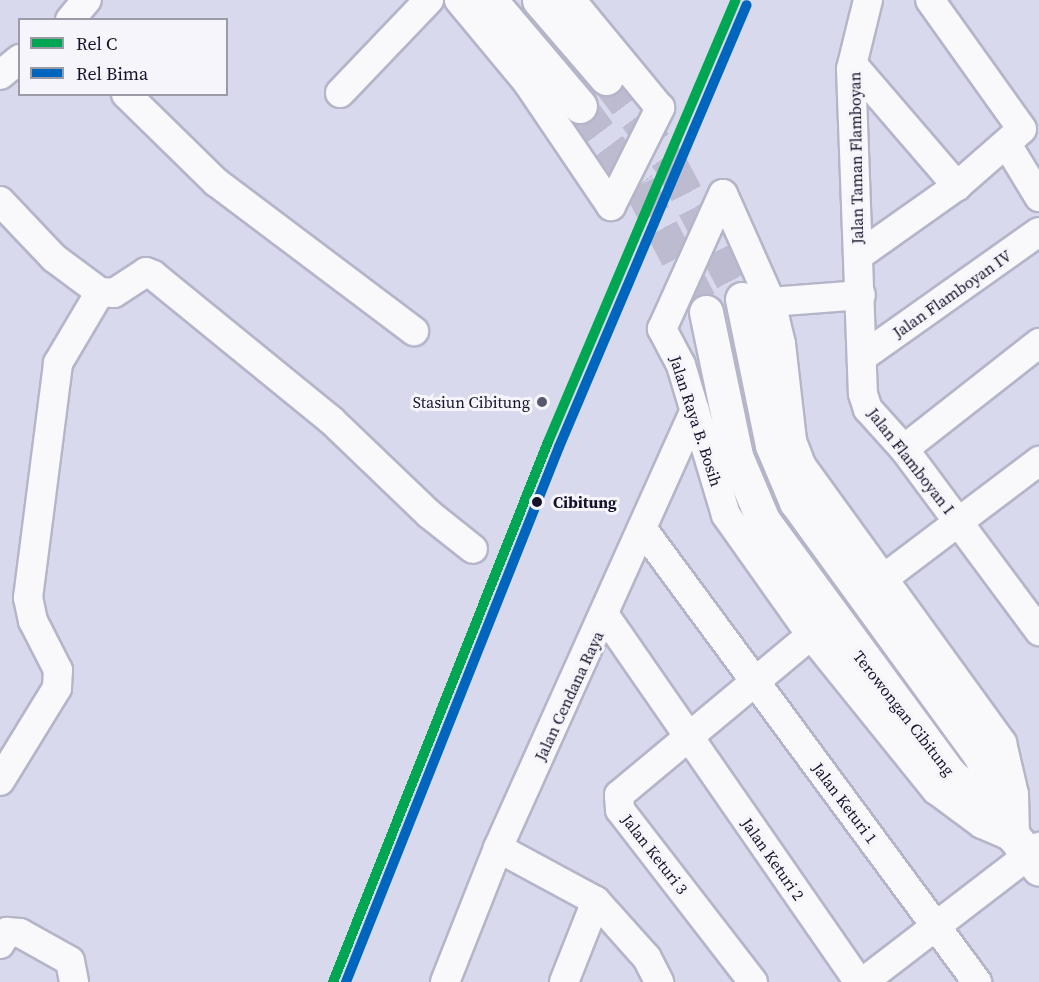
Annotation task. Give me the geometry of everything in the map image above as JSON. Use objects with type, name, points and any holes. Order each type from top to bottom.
[{"type":"main road","points":[[490,0],[580,106]]},
{"type":"main road","points":[[539,0],[606,78]]},
{"type":"main road","name":"Terowongan Cibitung","points":[[756,301],[772,445],[796,502],[980,755],[1030,852]]},
{"type":"main road","name":"Terowongan Cibitung","points":[[706,312],[736,456],[763,520],[948,772],[1030,852]]},
{"type":"street","points":[[72,18],[87,0]]},
{"type":"street","points":[[340,93],[429,0]]},
{"type":"street","points":[[459,0],[527,82],[611,206],[660,108],[571,0]]},
{"type":"street","points":[[853,65],[868,0]]},
{"type":"street","points":[[930,0],[1015,138],[1039,197]]},
{"type":"street","points":[[0,75],[18,61]]},
{"type":"street","name":"Jalan Taman Flamboyan","points":[[853,65],[957,186]]},
{"type":"street","name":"Jalan Taman Flamboyan","points":[[853,65],[858,256]]},
{"type":"street","points":[[128,96],[216,182],[414,331]]},
{"type":"street","name":"Jalan Taman Flamboyan","points":[[858,256],[957,186],[1015,138]]},
{"type":"street","name":"Jalan Raya B. Bosih","points":[[723,194],[756,301],[781,344],[792,441],[801,465],[1002,743],[1030,852],[982,824],[936,790],[811,635],[726,515],[681,365],[662,329],[723,194]]},
{"type":"street","points":[[0,201],[54,258],[100,292],[114,293],[146,272],[153,275],[331,420],[429,514],[473,549]]},
{"type":"street","name":"Jalan Flamboyan IV","points":[[865,356],[1039,232]]},
{"type":"street","name":"Jalan Flamboyan I","points":[[858,256],[865,356],[863,394],[868,409],[904,449],[1039,631]]},
{"type":"street","points":[[0,781],[57,688],[58,670],[33,621],[28,598],[58,363],[100,292]]},
{"type":"street","points":[[756,301],[861,295]]},
{"type":"street","points":[[904,449],[1039,343]]},
{"type":"street","name":"Jalan Cendana Raya","points":[[445,982],[498,848],[606,617],[695,410]]},
{"type":"street","points":[[883,579],[959,521],[1036,471]]},
{"type":"street","name":"Jalan Keturi 1","points":[[644,531],[977,982]]},
{"type":"street","name":"Jalan Keturi 2","points":[[606,617],[686,735],[861,982]]},
{"type":"street","name":"Jalan Keturi 3","points":[[753,982],[620,810],[620,795],[686,735],[811,635]]},
{"type":"street","points":[[498,848],[596,901],[647,958],[659,982]]},
{"type":"street","points":[[861,982],[1030,852]]},
{"type":"street","points":[[564,982],[596,901]]},
{"type":"street","points":[[0,944],[7,932],[20,933],[70,961],[74,982]]},
{"type":"tunnel","points":[[606,78],[671,164],[742,299]]},
{"type":"tunnel","points":[[580,106],[639,185],[706,312]]},
{"type":"rail line","name":"C","points":[[333,982],[548,442],[736,0]]},
{"type":"rail line","name":"Bima","points":[[346,982],[559,447],[747,5]]},
{"type":"place","name":"Stasiun Cibitung","points":[[542,402]]},
{"type":"place","name":"Cibitung","points":[[537,502]]}]
